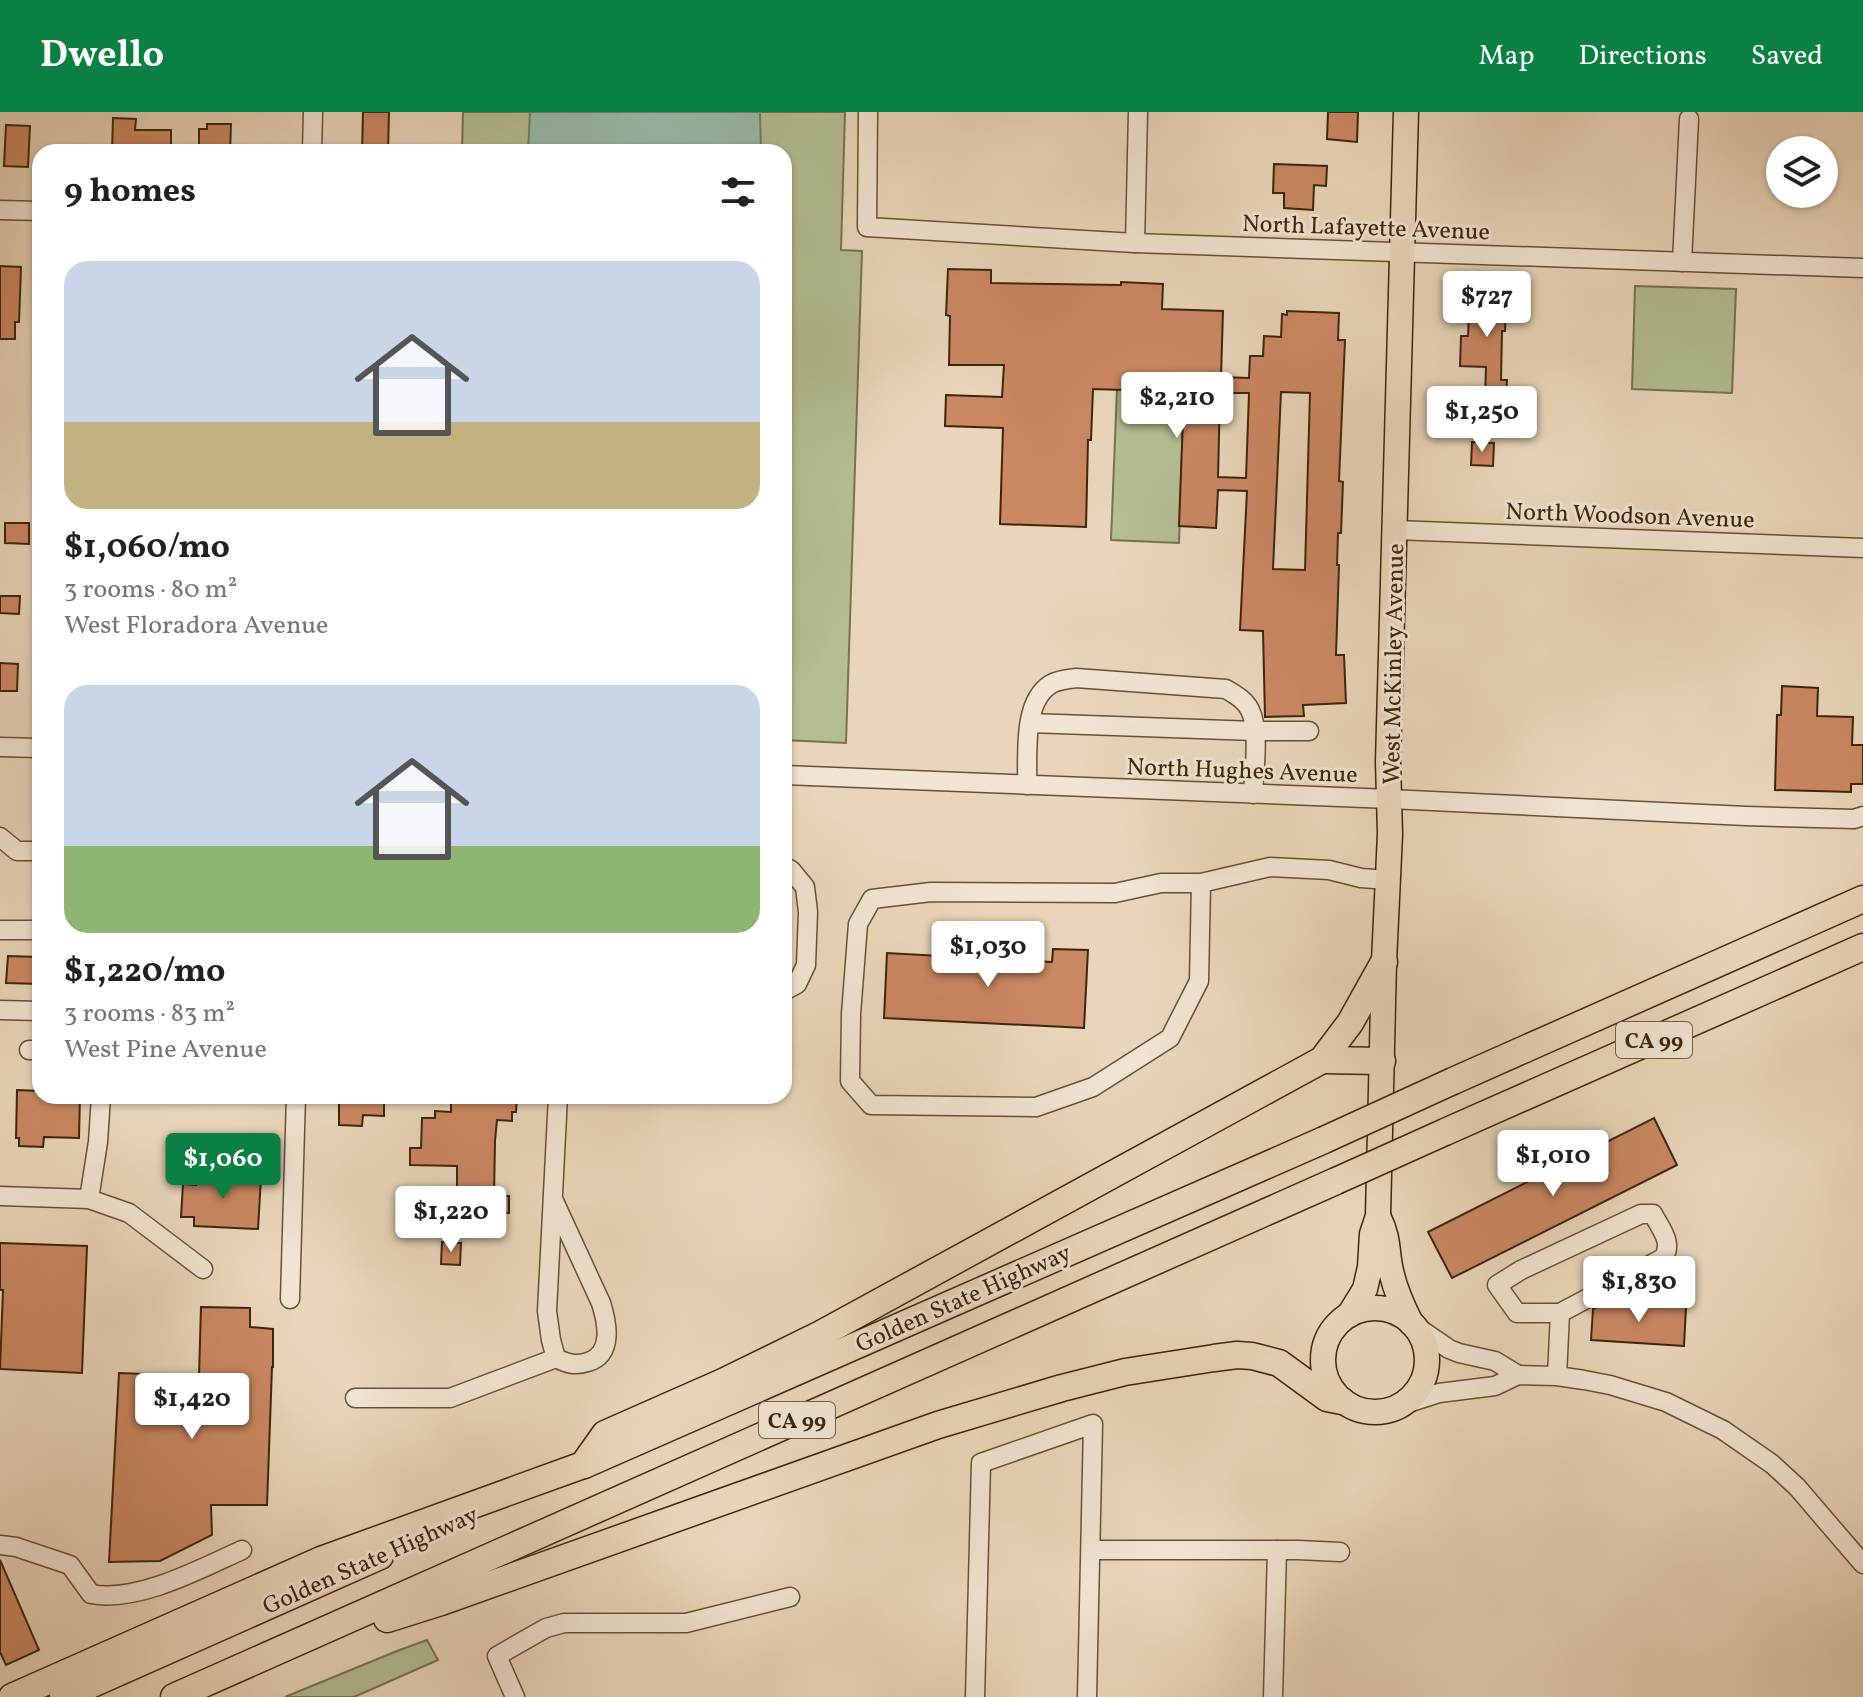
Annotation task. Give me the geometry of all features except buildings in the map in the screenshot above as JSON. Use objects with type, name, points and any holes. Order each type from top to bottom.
[{"type":"highway","name":"Golden State Highway","points":[[63,1697],[1863,899]]},
{"type":"highway","name":"Golden State Highway","points":[[174,1697],[1863,947]]},
{"type":"highway","points":[[12,1697],[321,1560],[583,1465],[605,1434],[821,1334],[1322,1060],[1350,1023],[1384,962]]},
{"type":"highway","points":[[1322,1060],[1382,1061]]},
{"type":"highway","points":[[258,1661],[441,1602],[938,1425],[1125,1372],[1237,1355],[1252,1356],[1279,1363],[1327,1398],[1342,1401]]},
{"type":"main road","name":"West McKinley Avenue","points":[[1342,1401],[1331,1389],[1324,1373],[1323,1356],[1331,1333],[1349,1315],[1365,1289],[1372,1234],[1378,1216],[1406,112]]},
{"type":"main road","name":"West McKinley Avenue","points":[[1378,1216],[1387,1234],[1389,1262],[1397,1293],[1426,1351],[1422,1382],[1414,1395],[1402,1405]]},
{"type":"main road","points":[[1349,1315],[1365,1309],[1381,1308],[1397,1313],[1411,1323]]},
{"type":"main road","points":[[1342,1401],[1356,1409],[1372,1412],[1387,1411],[1402,1405]]},
{"type":"street","points":[[312,144],[313,112]]},
{"type":"street","name":"North Lafayette Avenue","points":[[868,112],[867,227],[1135,243],[1863,268]]},
{"type":"street","points":[[1135,243],[1138,112]]},
{"type":"street","points":[[1682,262],[1689,119]]},
{"type":"street","points":[[0,210],[32,211]]},
{"type":"street","name":"North Woodson Avenue","points":[[1395,530],[1863,548]]},
{"type":"street","points":[[1027,785],[1030,723],[1038,695],[1054,682],[1076,678],[1226,689],[1242,698],[1251,711],[1255,731],[1253,794]]},
{"type":"street","points":[[1030,723],[1309,731]]},
{"type":"street","points":[[0,747],[32,748]]},
{"type":"street","name":"North Hughes Avenue","points":[[792,775],[1746,816],[1854,819],[1863,816]]},
{"type":"street","points":[[0,837],[17,851],[32,851]]},
{"type":"street","points":[[1201,883],[1199,981],[1170,1038],[1093,1087],[1036,1107],[871,1105],[850,1081],[851,1014],[858,924],[872,899],[931,892],[1115,893],[1161,883],[1201,883],[1270,867],[1329,870],[1361,878],[1388,880]]},
{"type":"street","points":[[792,871],[805,887],[808,912],[806,965],[797,984],[792,987]]},
{"type":"street","points":[[0,930],[32,930]]},
{"type":"street","points":[[0,1010],[32,1011]]},
{"type":"street","points":[[89,1199],[100,1104]]},
{"type":"street","points":[[290,1299],[296,1104]]},
{"type":"street","points":[[554,1201],[605,1317],[607,1337],[603,1351],[596,1360],[575,1365],[556,1358],[547,1311],[558,1104]]},
{"type":"street","points":[[0,1196],[89,1199],[129,1213],[203,1269]]},
{"type":"street","points":[[1641,1214],[1653,1214],[1667,1241],[1668,1252],[1663,1258],[1560,1313],[1517,1313],[1497,1285],[1521,1270],[1641,1214]]},
{"type":"street","points":[[1557,1376],[1560,1313]]},
{"type":"street","points":[[1411,1323],[1449,1349],[1495,1361],[1518,1375]]},
{"type":"street","points":[[355,1398],[450,1398],[556,1358]]},
{"type":"street","points":[[1402,1405],[1439,1393],[1495,1386],[1518,1375],[1557,1376],[1640,1393],[1723,1430],[1772,1464],[1797,1487],[1863,1564]]},
{"type":"street","points":[[975,1697],[981,1463],[1093,1424],[1087,1697]]},
{"type":"street","points":[[0,1545],[16,1547],[70,1565],[91,1594],[106,1597],[174,1581],[242,1550]]},
{"type":"street","points":[[1091,1550],[1340,1552]]},
{"type":"street","points":[[1273,1697],[1277,1550]]},
{"type":"street","points":[[515,1697],[497,1656],[546,1628],[564,1623],[686,1623],[790,1597]]},
{"type":"shaded area","points":[[463,112],[845,112],[841,250],[862,251],[846,743],[792,740],[792,144],[462,144]]},
{"type":"shaded area","points":[[530,112],[760,112],[761,144],[528,144]]},
{"type":"shaded area","points":[[1635,286],[1736,289],[1732,393],[1632,389]]},
{"type":"shaded area","points":[[1117,389],[1184,392],[1179,543],[1111,540]]},
{"type":"shaded area","points":[[427,1640],[438,1660],[354,1697],[285,1697],[397,1651]]}]
